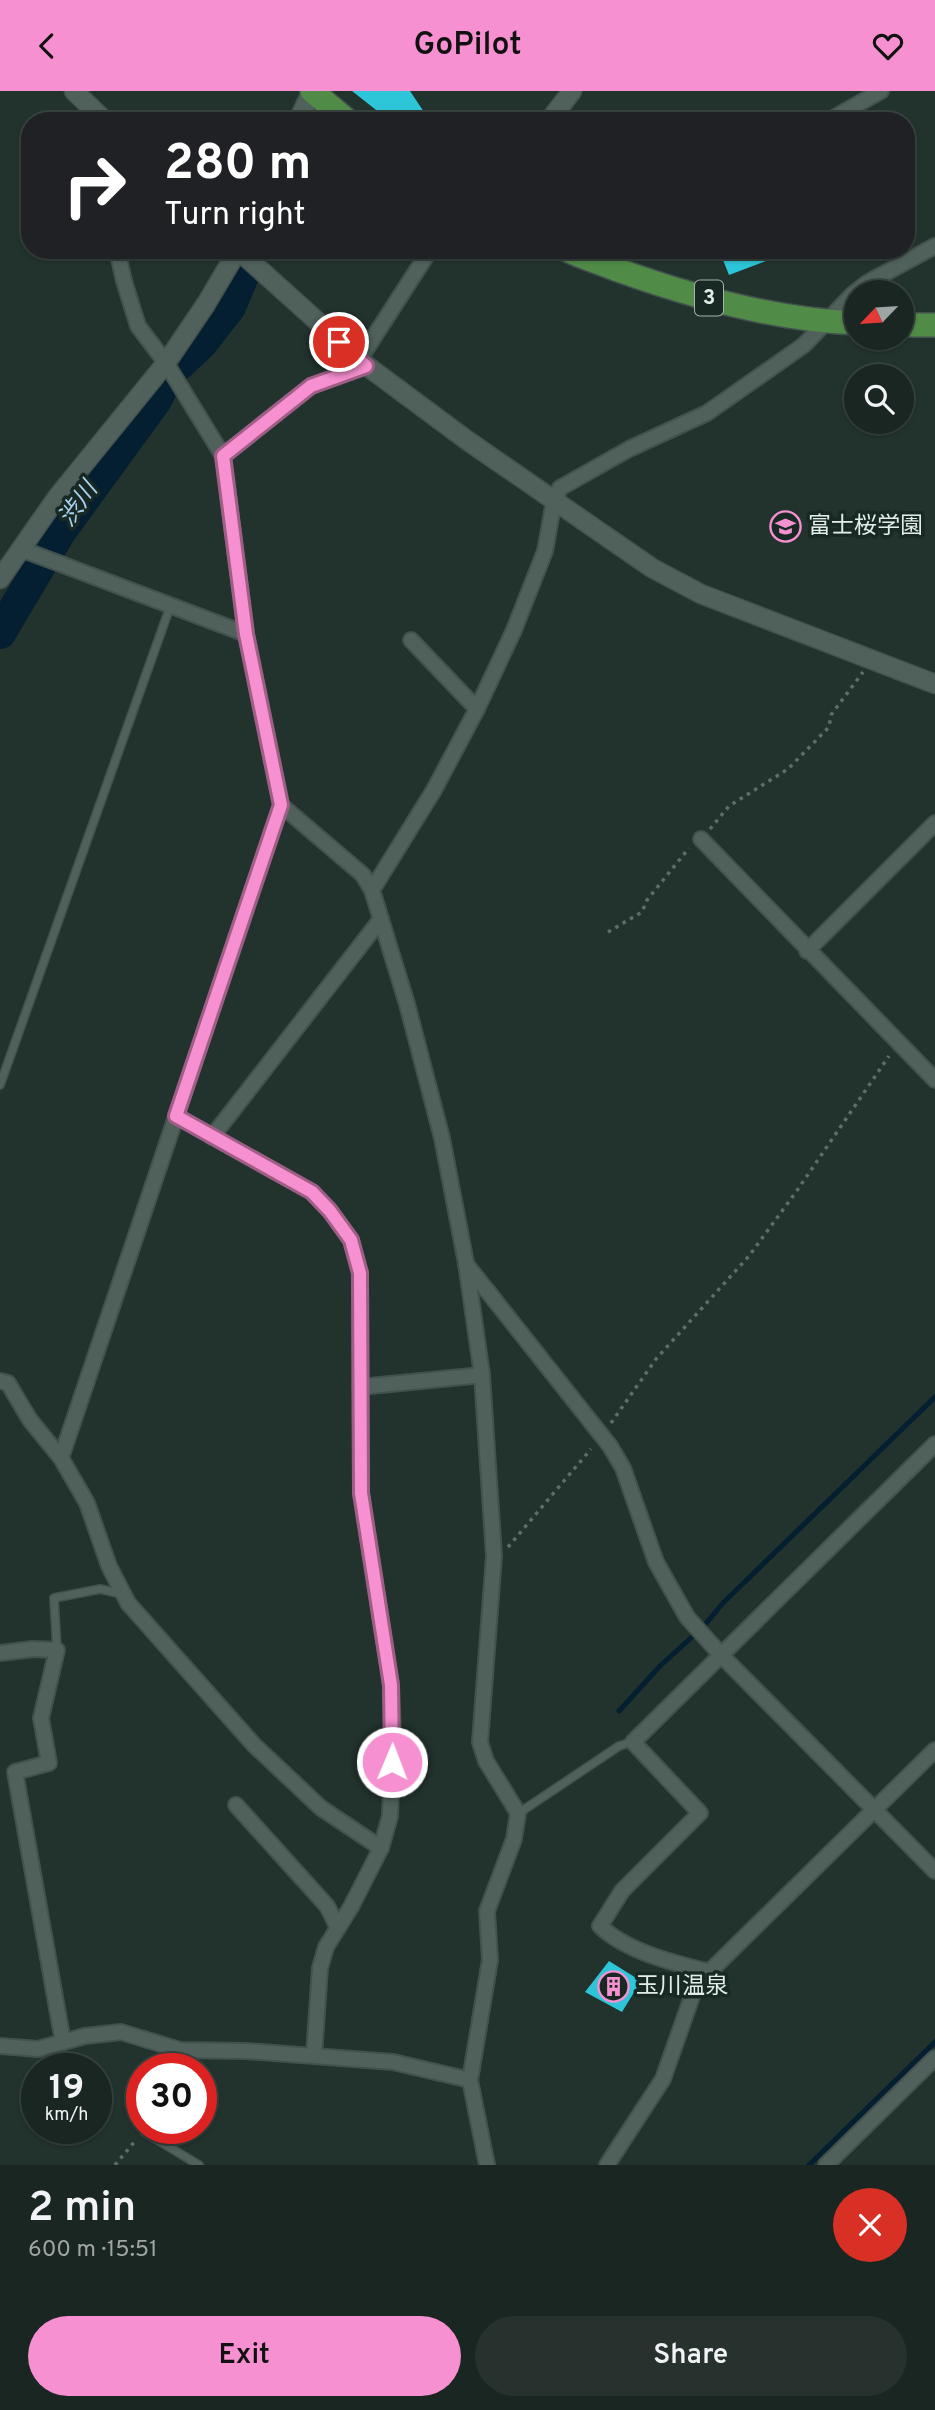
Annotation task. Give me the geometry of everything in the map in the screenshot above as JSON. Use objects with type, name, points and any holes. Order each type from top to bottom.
[{"type":"main road","points":[[312,91],[337,112]]},
{"type":"main road","name":"3","points":[[590,259],[661,286],[786,316],[844,322]]},
{"type":"main road","points":[[914,325],[935,325]]},
{"type":"street","points":[[74,91],[96,112]]},
{"type":"street","points":[[302,112],[312,91]]},
{"type":"street","points":[[556,112],[572,91]]},
{"type":"street","points":[[844,112],[881,91]]},
{"type":"street","points":[[915,257],[935,246]]},
{"type":"street","points":[[61,1458],[281,805],[246,634],[223,456],[166,363],[138,326],[119,259]]},
{"type":"street","points":[[0,579],[26,551],[58,496],[166,363],[233,259]]},
{"type":"street","points":[[248,259],[363,363],[468,441],[652,568],[701,594],[935,684]]},
{"type":"street","points":[[223,456],[311,386],[363,363],[425,259]]},
{"type":"street","points":[[372,890],[434,790],[477,709],[514,630],[545,551],[554,501],[560,488],[629,449],[707,413],[804,345],[867,283],[911,259]]},
{"type":"street","points":[[26,551],[246,634]]},
{"type":"street","points":[[411,640],[477,709]]},
{"type":"street","points":[[281,805],[363,875],[372,890],[407,1004],[442,1138],[466,1263],[482,1375],[494,1556],[480,1742],[486,1761],[518,1813],[514,1839],[488,1911],[491,1960],[470,2080],[487,2165]]},
{"type":"street","points":[[807,951],[935,823]]},
{"type":"street","points":[[701,839],[935,1080]]},
{"type":"street","points":[[212,1137],[381,919]]},
{"type":"street","points":[[176,1116],[312,1192],[351,1240],[360,1273],[361,1493],[391,1685],[393,1734],[390,1816],[381,1848],[326,1947],[320,1968],[314,2055]]},
{"type":"street","points":[[466,1263],[602,1436],[623,1468],[656,1562],[687,1617],[721,1655],[935,1871]]},
{"type":"street","points":[[360,1387],[482,1375]]},
{"type":"street","points":[[0,1381],[8,1383],[30,1420],[61,1458],[87,1503],[109,1566],[128,1603],[254,1745],[321,1808],[381,1848]]},
{"type":"street","points":[[710,1972],[671,1963],[612,1938],[600,1926],[622,1891],[700,1813],[633,1742],[935,1444]]},
{"type":"street","points":[[0,1653],[33,1649],[57,1650],[41,1718],[49,1763],[15,1772],[63,2042]]},
{"type":"street","points":[[607,2165],[663,2079],[696,1985],[935,1750]]},
{"type":"street","points":[[236,1805],[327,1906],[338,1928]]},
{"type":"street","points":[[0,2046],[38,2049],[85,2036],[121,2032],[180,2050],[314,2055],[393,2062],[470,2080]]},
{"type":"street","points":[[826,2165],[935,2058]]},
{"type":"lane","points":[[0,1086],[170,607]]},
{"type":"lane","points":[[57,1650],[54,1598],[100,1590],[123,1594]]},
{"type":"lane","points":[[518,1813],[619,1746],[633,1742]]},
{"type":"lane","points":[[164,2144],[199,2165]]},
{"type":"path","points":[[608,932],[642,912],[655,889],[729,806],[788,769],[829,727],[831,715],[873,660]]},
{"type":"path","points":[[494,1556],[506,1551],[602,1436],[656,1359],[749,1256],[898,1043]]},
{"type":"path","points":[[115,2165],[133,2144]]},
{"type":"building","points":[[352,91],[410,91],[424,112],[379,112]]},
{"type":"building","points":[[723,259],[771,259],[729,275]]},
{"type":"building","name":"玉川温泉","points":[[609,1961],[641,1981],[622,2012],[585,1992]]},
{"type":"waterway","name":"渋川","points":[[180,364],[202,343],[230,307],[245,271]]},
{"type":"waterway","name":"渋川","points":[[0,633],[60,532],[156,400],[165,382]]},
{"type":"waterway","points":[[619,1711],[661,1665],[703,1627],[723,1603],[935,1397]]},
{"type":"waterway","points":[[809,2165],[935,2042]]},
{"type":"place","name":"富士桜学園","points":[[785,527]]},
{"type":"place","name":"玉川温泉","points":[[613,1987]]},
{"type":"route","points":[[339,342],[366,366],[311,386],[223,456],[246,634],[281,805],[176,1116],[312,1192],[351,1240],[360,1273],[361,1493],[391,1685],[392,1762]]}]
